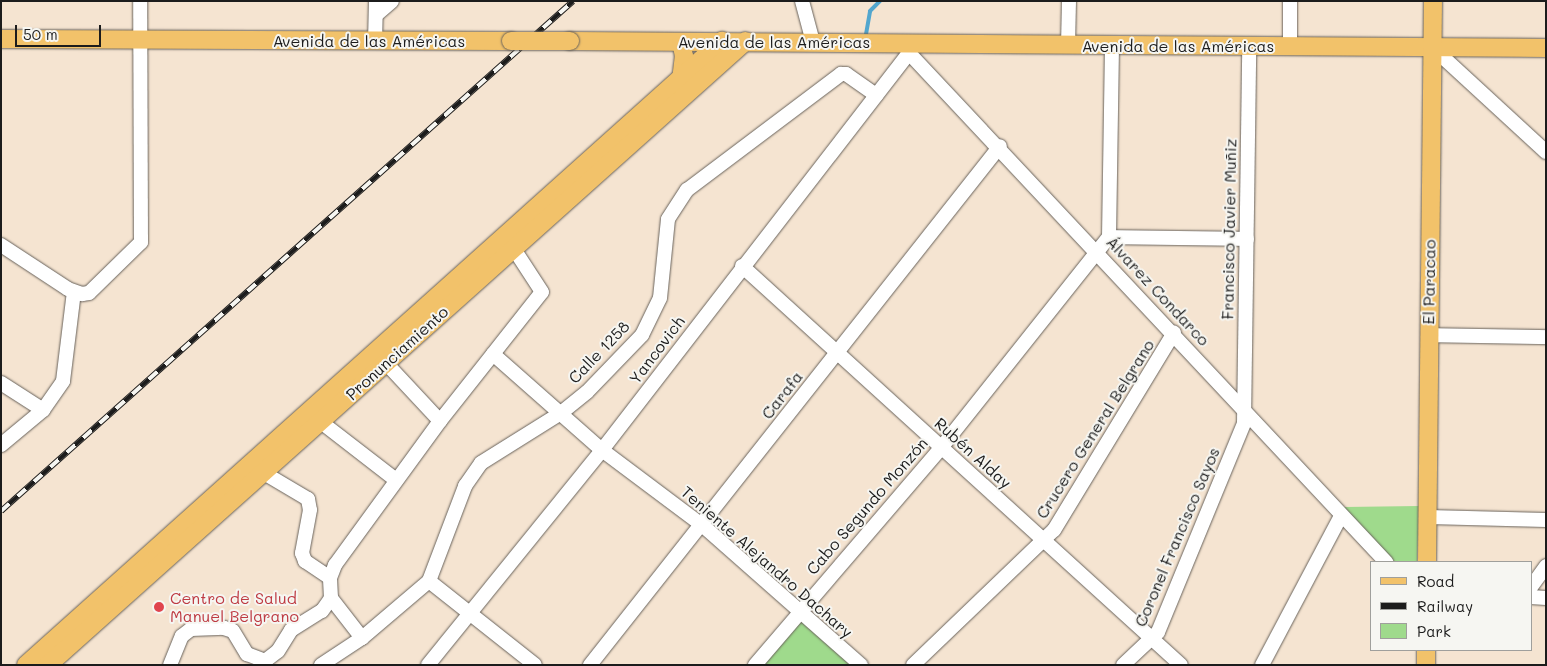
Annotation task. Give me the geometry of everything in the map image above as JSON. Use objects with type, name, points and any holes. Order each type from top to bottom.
[{"type":"main road","name":"El Paracao","points":[[1427,561],[1433,1]]},
{"type":"main road","name":"Avenida de las Américas","points":[[1,40],[746,41],[813,42],[908,48],[1068,45],[1546,48]]},
{"type":"main road","name":"Pronunciamiento","points":[[26,665],[681,80],[722,41]]},
{"type":"main road","name":"Pronunciamiento","points":[[48,665],[746,41]]},
{"type":"main road","points":[[681,80],[684,56],[682,42]]},
{"type":"main road","points":[[1426,651],[1426,665]]},
{"type":"street","points":[[1,245],[74,292],[88,293],[141,242],[140,1]]},
{"type":"street","points":[[375,42],[376,8],[392,1]]},
{"type":"street","points":[[802,1],[813,42]]},
{"type":"street","points":[[1068,45],[1069,1]]},
{"type":"street","points":[[1290,1],[1290,47]]},
{"type":"street","points":[[1112,46],[1109,237],[1247,238]]},
{"type":"street","name":"Francisco Javier Muñiz","points":[[1246,412],[1249,46]]},
{"type":"street","name":"Yancovich","points":[[428,665],[602,450],[742,266],[876,95],[908,48]]},
{"type":"street","name":"Álvarez Condarco","points":[[908,48],[1174,333],[1341,516],[1385,561]]},
{"type":"street","points":[[1433,48],[1546,152]]},
{"type":"street","name":"Calle 1258","points":[[321,665],[362,638],[429,581],[472,474],[489,455],[561,413],[627,353],[652,320],[660,298],[668,219],[687,190],[841,74],[846,74],[876,95]]},
{"type":"street","name":"Carafa","points":[[590,665],[1000,146]]},
{"type":"street","name":"Cabo Segundo Monzón","points":[[755,665],[941,448],[1109,237]]},
{"type":"street","points":[[362,638],[331,598],[330,578],[335,565],[440,421],[542,292],[514,249]]},
{"type":"street","name":"Rubén Alday","points":[[742,266],[1181,665]]},
{"type":"street","points":[[1,445],[43,410],[63,381],[74,292]]},
{"type":"street","name":"Crucero General Belgrano","points":[[913,665],[1044,541],[1059,523],[1174,333]]},
{"type":"street","points":[[1428,335],[1546,337]]},
{"type":"street","name":"Teniente Alejandro Dachary","points":[[493,354],[602,450],[702,524],[799,612],[862,665]]},
{"type":"street","points":[[386,363],[440,421]]},
{"type":"street","points":[[1,383],[43,410]]},
{"type":"street","name":"Coronel Francisco Sayos","points":[[1123,665],[1153,638],[1238,440],[1246,412]]},
{"type":"street","points":[[321,422],[396,480]]},
{"type":"street","points":[[264,473],[308,499],[310,510],[302,553],[305,561],[330,578]]},
{"type":"street","points":[[1262,665],[1341,516]]},
{"type":"street","points":[[1428,517],[1546,520]]},
{"type":"street","points":[[1532,586],[1546,566]]},
{"type":"street","points":[[429,581],[535,665]]},
{"type":"street","points":[[170,665],[182,636],[191,629],[224,628],[234,632],[247,654],[265,661],[278,651],[291,630],[322,611],[331,598]]},
{"type":"street","points":[[1532,598],[1546,598]]},
{"type":"green space","points":[[1419,506],[1417,561],[1394,561],[1344,507]]},
{"type":"green space","points":[[799,612],[861,665],[755,665]]},
{"type":"waterway","points":[[865,40],[870,11],[880,1]]},
{"type":"railway","points":[[1,511],[573,1]]},
{"type":"place","name":"Centro de Salud Manuel Belgrano","points":[[159,607]]}]
